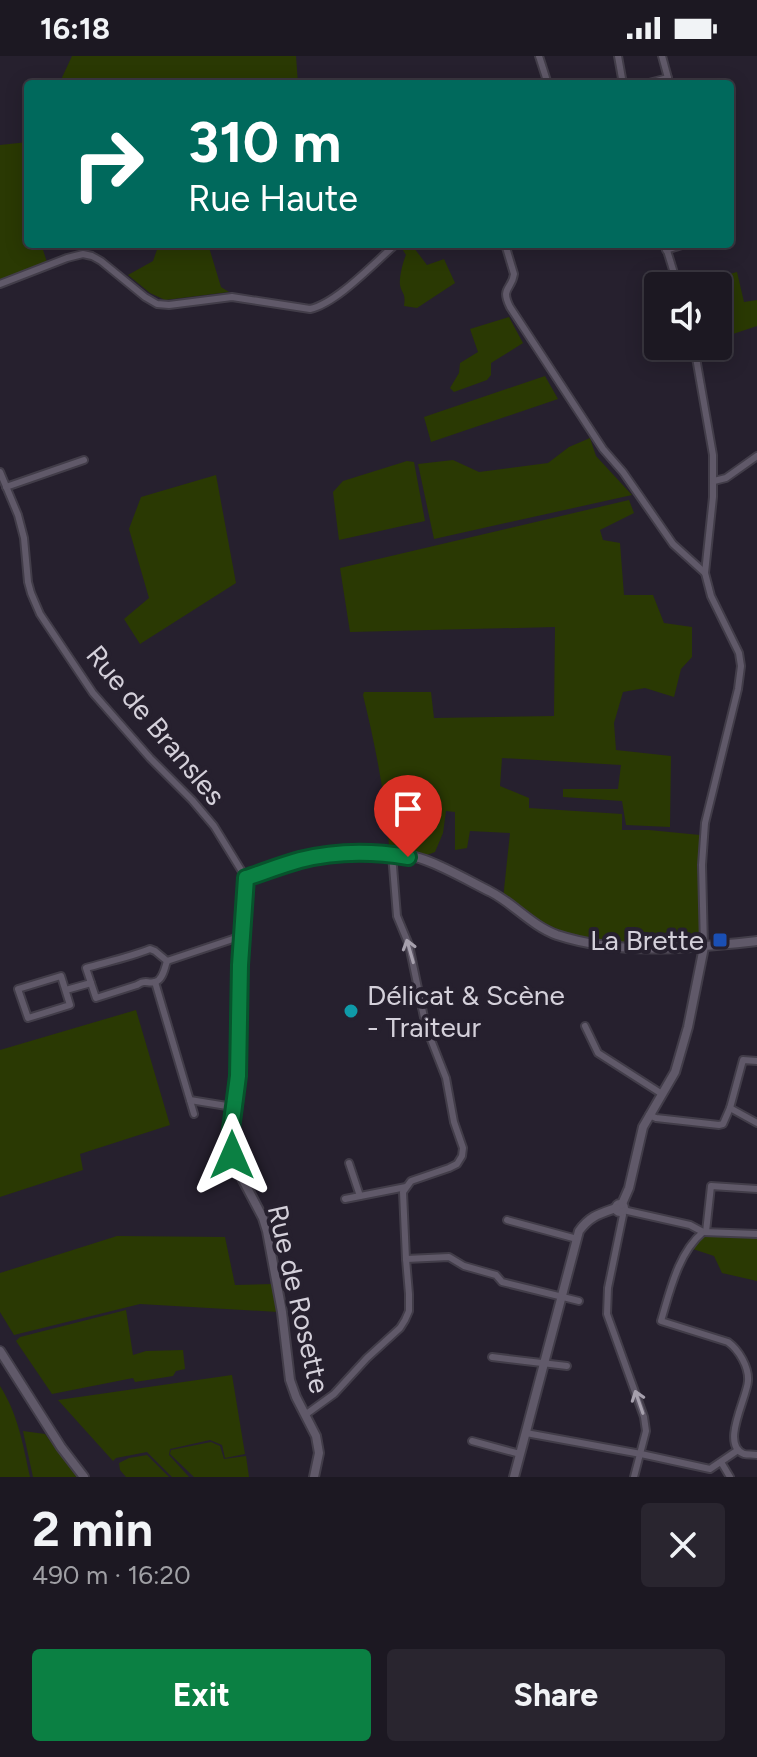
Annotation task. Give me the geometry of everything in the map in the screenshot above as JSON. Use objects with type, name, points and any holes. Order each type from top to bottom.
[{"type":"street","points":[[539,56],[547,80]]},
{"type":"street","points":[[618,56],[622,80]]},
{"type":"street","points":[[662,56],[668,80]]},
{"type":"street","points":[[0,284],[83,254],[101,261],[157,304],[232,297],[310,309],[334,298],[391,248]]},
{"type":"street","points":[[506,248],[514,274],[505,298],[510,307],[603,449],[623,472],[673,544],[705,573]]},
{"type":"street","points":[[666,248],[674,272]]},
{"type":"street","points":[[634,1477],[646,1431],[644,1417],[607,1314],[608,1288],[623,1215],[621,1208],[629,1188],[643,1127],[675,1072],[688,1027],[704,947],[702,865],[705,823],[741,666],[736,644],[711,596],[705,573],[714,481],[713,455],[696,360]]},
{"type":"street","points":[[714,481],[726,478],[757,456]]},
{"type":"street","points":[[6,487],[84,460]]},
{"type":"street","name":"Rue de Bransles","points":[[0,472],[18,515],[24,538],[28,582],[40,614],[93,693],[214,826],[246,878]]},
{"type":"street","points":[[305,1415],[334,1394],[405,1320],[409,1304],[403,1192],[411,1181],[457,1164],[462,1156],[463,1148],[454,1122],[446,1078],[426,1027],[409,945],[397,916],[392,854]]},
{"type":"street","points":[[246,878],[327,855],[392,854],[424,859],[493,893],[543,928],[572,939],[619,949],[704,947],[757,941]]},
{"type":"street","name":"Rue de Rosette","points":[[246,878],[232,1155],[267,1231],[282,1312],[288,1369],[296,1397],[316,1436],[319,1453],[314,1477]]},
{"type":"street","points":[[167,961],[242,936]]},
{"type":"street","points":[[150,949],[167,961],[163,975],[155,982],[143,981],[96,998],[86,968],[139,955],[150,949]]},
{"type":"street","points":[[61,976],[66,990],[70,1005],[28,1018],[18,989],[61,976]]},
{"type":"street","points":[[155,982],[194,1114]]},
{"type":"street","points":[[66,990],[91,983]]},
{"type":"street","points":[[585,1026],[598,1053],[662,1094]]},
{"type":"street","points":[[649,1115],[723,1124],[743,1060],[757,1061]]},
{"type":"street","points":[[190,1100],[233,1107]]},
{"type":"street","points":[[730,1108],[757,1123]]},
{"type":"street","points":[[349,1163],[360,1196]]},
{"type":"street","points":[[757,1189],[711,1186],[704,1232],[692,1241],[673,1282],[661,1321],[728,1342],[734,1347],[746,1368],[748,1381],[733,1432],[734,1442],[744,1454],[757,1455]]},
{"type":"street","points":[[345,1199],[406,1187]]},
{"type":"street","points":[[514,1477],[579,1231],[587,1221],[621,1208],[690,1225],[704,1232],[757,1234]]},
{"type":"street","points":[[507,1220],[577,1239]]},
{"type":"street","points":[[690,1225],[692,1241]]},
{"type":"street","points":[[406,1259],[449,1257],[464,1266],[496,1275],[502,1282],[579,1301]]},
{"type":"street","points":[[0,1351],[61,1447],[84,1477]]},
{"type":"street","points":[[492,1357],[567,1366]]},
{"type":"street","points":[[526,1433],[710,1469],[738,1450]]},
{"type":"street","points":[[472,1441],[520,1454]]},
{"type":"street","points":[[721,1462],[730,1477]]},
{"type":"green space","points":[[72,56],[296,56],[298,80],[61,80]]},
{"type":"green space","points":[[24,142],[24,248],[42,248],[47,262],[0,280],[0,145]]},
{"type":"green space","points":[[158,248],[209,248],[221,287],[229,292],[165,300],[150,293],[128,275],[153,261]]},
{"type":"green space","points":[[402,248],[414,248],[427,265],[444,259],[455,283],[417,308],[404,306],[400,285],[406,255]]},
{"type":"green space","points":[[737,272],[744,302],[757,300],[757,326],[732,334],[732,273]]},
{"type":"green space","points":[[509,317],[523,343],[491,363],[491,375],[487,380],[454,392],[450,388],[459,373],[460,363],[478,352],[470,329]]},
{"type":"green space","points":[[545,376],[558,399],[431,442],[424,417]]},
{"type":"green space","points":[[590,438],[596,456],[632,495],[434,539],[418,464],[453,460],[479,472],[548,463],[569,447]]},
{"type":"green space","points":[[407,461],[414,462],[425,521],[339,540],[333,492],[343,481]]},
{"type":"green space","points":[[216,475],[236,583],[140,644],[124,619],[149,598],[129,529],[141,497]]},
{"type":"green space","points":[[629,500],[634,513],[600,530],[603,540],[620,543],[624,595],[653,595],[664,623],[692,627],[692,657],[681,669],[674,697],[645,688],[623,692],[614,723],[616,750],[671,756],[670,827],[626,825],[622,801],[563,797],[563,789],[618,789],[621,765],[502,758],[500,786],[529,798],[529,808],[622,814],[622,830],[700,835],[701,943],[611,942],[571,934],[541,921],[503,899],[510,833],[470,831],[467,848],[455,850],[455,812],[446,811],[443,833],[435,852],[427,855],[389,845],[364,692],[431,692],[434,718],[554,716],[555,627],[350,632],[340,568]]},
{"type":"green space","points":[[136,1010],[170,1125],[80,1154],[83,1170],[0,1197],[0,1050]]},
{"type":"green space","points":[[707,1235],[757,1238],[757,1281],[722,1273],[714,1256],[693,1249],[695,1241]]},
{"type":"green space","points":[[117,1236],[225,1237],[235,1285],[273,1284],[278,1312],[140,1304],[14,1335],[0,1312],[0,1273]]},
{"type":"green space","points":[[126,1310],[133,1355],[146,1351],[183,1350],[185,1369],[176,1371],[173,1376],[135,1382],[133,1378],[52,1394],[16,1341],[20,1337]]},
{"type":"green space","points":[[232,1375],[245,1454],[225,1458],[222,1445],[210,1440],[170,1449],[169,1455],[189,1477],[172,1477],[147,1452],[113,1461],[58,1400]]},
{"type":"green space","points":[[0,1386],[16,1419],[30,1477],[0,1477]]},
{"type":"green space","points":[[23,1431],[45,1434],[77,1477],[33,1477]]},
{"type":"green space","points":[[211,1442],[220,1446],[224,1459],[246,1456],[249,1477],[194,1477],[170,1454],[171,1450]]},
{"type":"green space","points":[[147,1455],[169,1477],[126,1477],[120,1470],[119,1463]]},
{"type":"place","name":"La Brette","points":[[720,940]]},
{"type":"place","name":"Délicat & Scène - Traiteur","points":[[351,1011]]},
{"type":"route","points":[[232,1155],[246,878],[327,855],[385,853],[408,857]]}]
